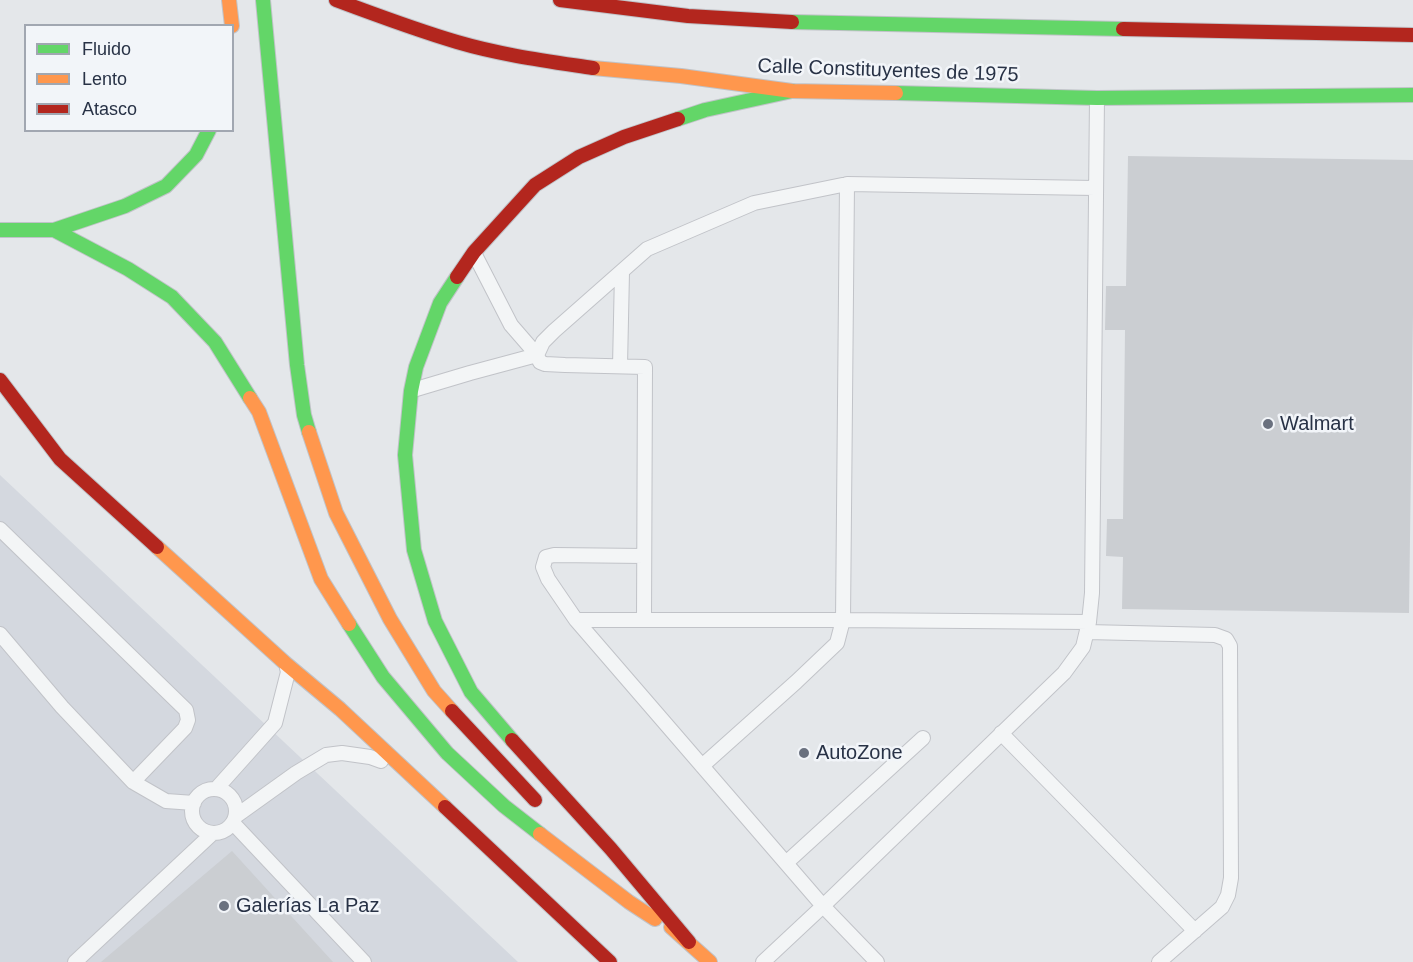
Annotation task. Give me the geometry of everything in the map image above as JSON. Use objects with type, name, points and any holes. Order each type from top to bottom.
[{"type":"main road","points":[[229,0],[232,24]]},
{"type":"main road","points":[[263,0],[297,365],[304,415],[336,513],[390,620],[434,691],[546,813]]},
{"type":"main road","name":"Calle Constituyentes de 1975","points":[[336,0],[459,43],[518,56],[593,68],[681,76],[792,91],[1097,98],[1413,95]]},
{"type":"main road","points":[[560,0],[688,16],[790,22],[1413,35]]},
{"type":"main road","points":[[689,942],[611,849],[528,759],[471,692],[440,631],[414,550],[405,455],[411,391],[416,367],[440,303],[474,252],[535,185],[579,157],[624,137],[705,110],[792,91]]},
{"type":"main road","points":[[0,230],[54,230],[125,206],[166,186],[196,155],[208,132]]},
{"type":"main road","points":[[54,230],[128,269],[172,297],[214,342],[259,412],[321,579],[383,677],[447,753],[504,806],[629,902],[689,942]]},
{"type":"main road","points":[[0,380],[60,459],[285,663],[340,709],[610,962]]},
{"type":"main road","points":[[594,859],[710,962]]},
{"type":"lane","points":[[763,962],[1064,673],[1083,647],[1092,593],[1097,98]]},
{"type":"lane","points":[[537,355],[543,342],[554,331],[647,249],[754,203],[848,184],[1095,188]]},
{"type":"lane","points":[[702,766],[837,642],[843,620],[848,184]]},
{"type":"lane","points":[[474,252],[511,325],[537,355],[540,362],[645,367],[644,620]]},
{"type":"lane","points":[[620,366],[621,272]]},
{"type":"lane","points":[[411,391],[537,355]]},
{"type":"lane","points":[[0,529],[186,710],[188,720],[185,728],[133,782]]},
{"type":"lane","points":[[644,556],[554,555],[546,557],[543,567],[548,579],[576,620],[823,906],[877,962]]},
{"type":"lane","points":[[576,620],[843,620],[1088,627],[1215,635],[1226,639],[1230,646],[1231,878],[1228,894],[1222,907],[1159,962]]},
{"type":"lane","points":[[0,634],[62,707],[133,782],[166,801],[194,803]]},
{"type":"lane","points":[[216,789],[275,723],[288,672],[285,663]]},
{"type":"lane","points":[[1001,733],[1195,931]]},
{"type":"lane","points":[[786,863],[923,738]]},
{"type":"lane","points":[[364,962],[234,819],[234,801],[229,795],[216,789],[203,792],[194,803],[192,810],[200,828],[207,832],[221,832],[227,829],[234,819],[296,773],[326,755],[342,753],[370,757],[405,770]]},
{"type":"lane","points":[[75,962],[213,833]]},
{"type":"shaded area","points":[[0,475],[518,962],[0,962]]},
{"type":"building","name":"Walmart","points":[[1128,156],[1413,160],[1409,613],[1122,609],[1123,557],[1106,556],[1107,519],[1123,519],[1125,330],[1105,330],[1106,286],[1126,286]]},
{"type":"building","name":"Galerías La Paz","points":[[232,851],[333,962],[101,962]]},
{"type":"traffic: fast","points":[[263,0],[297,365],[304,415],[309,432]]},
{"type":"traffic: fast","points":[[792,22],[1123,29]]},
{"type":"traffic: fast","points":[[678,119],[705,110],[792,91]]},
{"type":"traffic: fast","points":[[896,93],[1097,98],[1413,95]]},
{"type":"traffic: fast","points":[[0,230],[54,230],[125,206],[166,186],[196,155],[208,132]]},
{"type":"traffic: fast","points":[[54,230],[128,269],[172,297],[215,342],[250,398]]},
{"type":"traffic: fast","points":[[457,277],[440,303],[416,367],[411,391],[405,455],[414,550],[435,621],[471,692],[512,740]]},
{"type":"traffic: fast","points":[[349,624],[383,677],[447,753],[504,806],[540,834]]},
{"type":"traffic: slow","points":[[229,0],[232,24]]},
{"type":"traffic: slow","points":[[593,68],[681,76],[792,91],[896,93]]},
{"type":"traffic: slow","points":[[250,398],[259,412],[321,579],[349,624]]},
{"type":"traffic: slow","points":[[309,432],[336,513],[390,619],[434,691],[452,711]]},
{"type":"traffic: slow","points":[[157,547],[285,663],[340,709],[445,807]]},
{"type":"traffic: slow","points":[[540,834],[655,919]]},
{"type":"traffic: slow","points":[[671,927],[710,962]]},
{"type":"traffic: jam","points":[[336,0],[474,47],[593,68]]},
{"type":"traffic: jam","points":[[560,0],[688,16],[792,22]]},
{"type":"traffic: jam","points":[[1123,29],[1413,35]]},
{"type":"traffic: jam","points":[[457,277],[474,252],[535,185],[579,157],[624,137],[678,119]]},
{"type":"traffic: jam","points":[[0,380],[60,459],[157,547]]},
{"type":"traffic: jam","points":[[452,711],[535,800]]},
{"type":"traffic: jam","points":[[512,740],[611,849],[689,942]]},
{"type":"traffic: jam","points":[[445,807],[610,962]]},
{"type":"place","name":"Walmart","points":[[1268,424]]},
{"type":"place","name":"AutoZone","points":[[804,753]]},
{"type":"place","name":"Galerías La Paz","points":[[224,906]]}]
